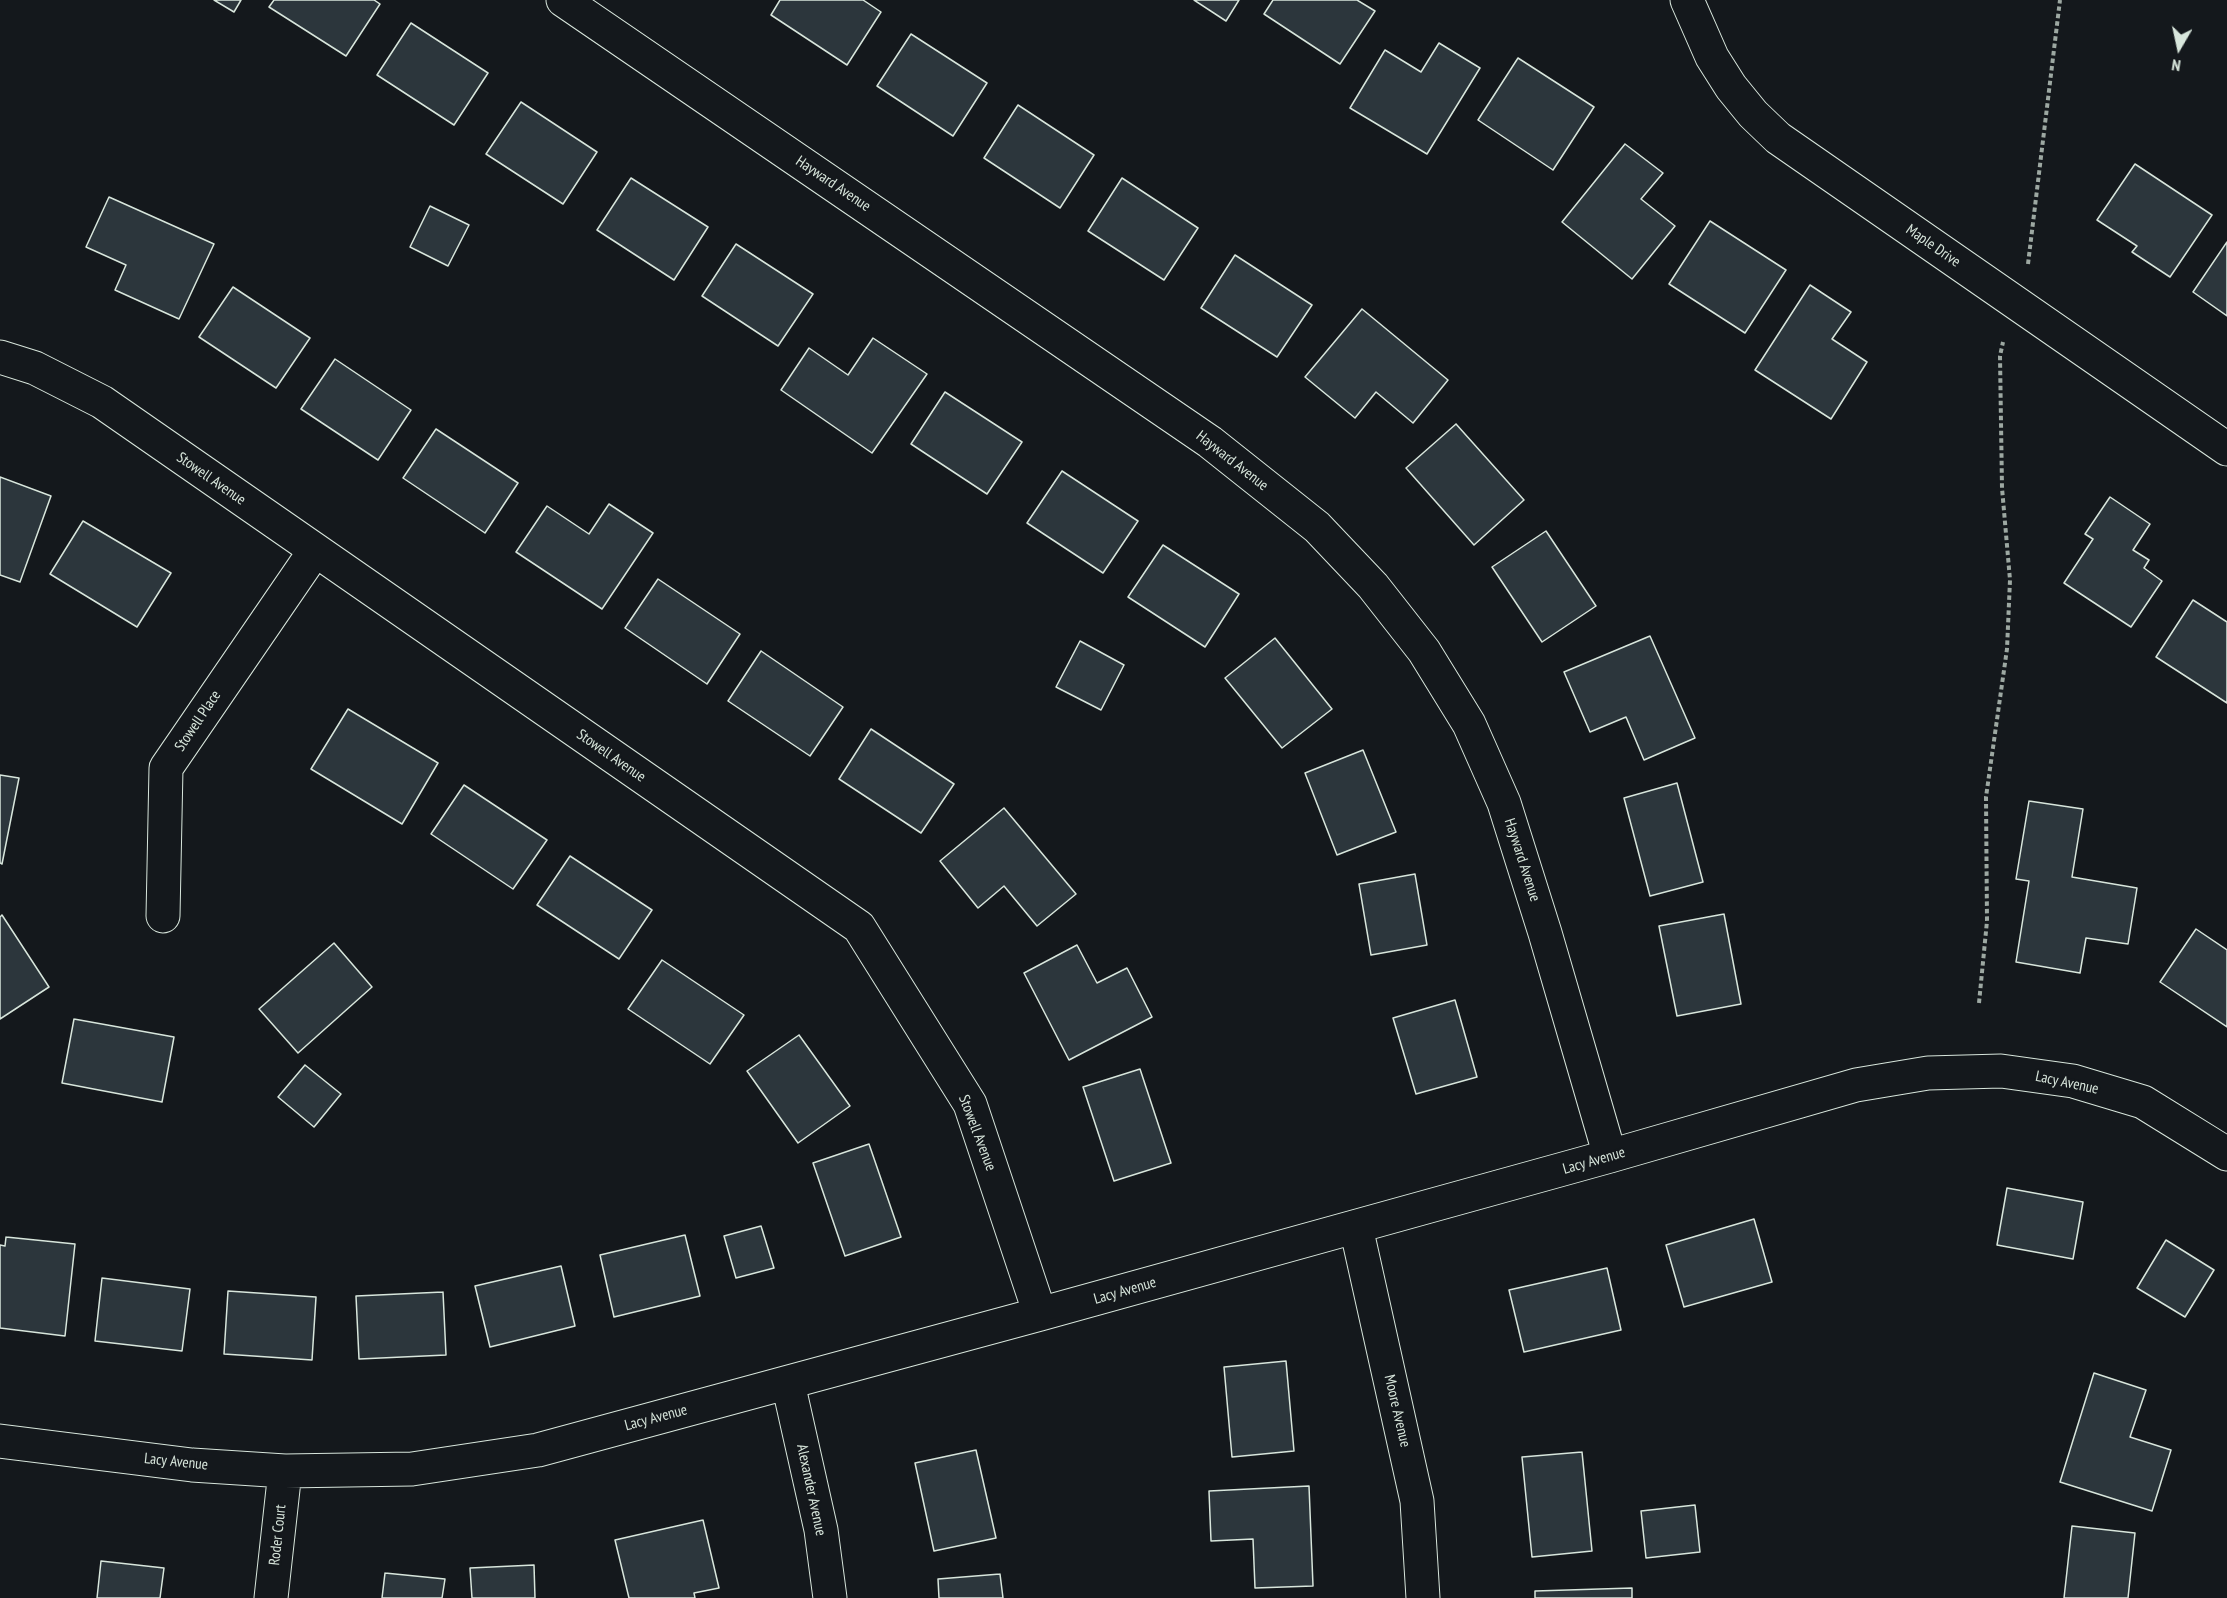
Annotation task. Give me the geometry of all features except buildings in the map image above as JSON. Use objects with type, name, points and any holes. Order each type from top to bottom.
[{"type":"street","name":"Hayward Avenue","points":[[563,0],[1210,442],[1317,527],[1373,586],[1424,651],[1469,724],[1504,802],[1610,1156]]},
{"type":"street","name":"Maple Drive","points":[[1687,0],[1708,50],[1731,87],[1753,114],[1778,138],[2020,308],[2227,448]]},
{"type":"street","name":"Stowell Avenue","points":[[0,357],[35,368],[102,402],[314,552],[859,927],[969,1104],[1040,1314]]},
{"type":"street","name":"Stowell Place","points":[[163,916],[166,768],[314,552]]},
{"type":"street","name":"Lacy Avenue","points":[[0,1441],[192,1465],[285,1471],[412,1469],[538,1450],[1356,1227],[1856,1085],[1928,1073],[2001,1071],[2073,1081],[2143,1102],[2227,1154]]},
{"type":"street","name":"Moore Avenue","points":[[1356,1227],[1417,1501],[1424,1598]]},
{"type":"street","name":"Alexander Avenue","points":[[788,1383],[821,1530],[830,1598]]},
{"type":"street","name":"Roder Court","points":[[271,1598],[285,1471]]},
{"type":"path","points":[[1979,1003],[1987,921],[1986,797],[2007,649],[2010,580],[2002,489],[2000,356],[2002,343],[2020,308],[2031,246],[2060,0]]}]
